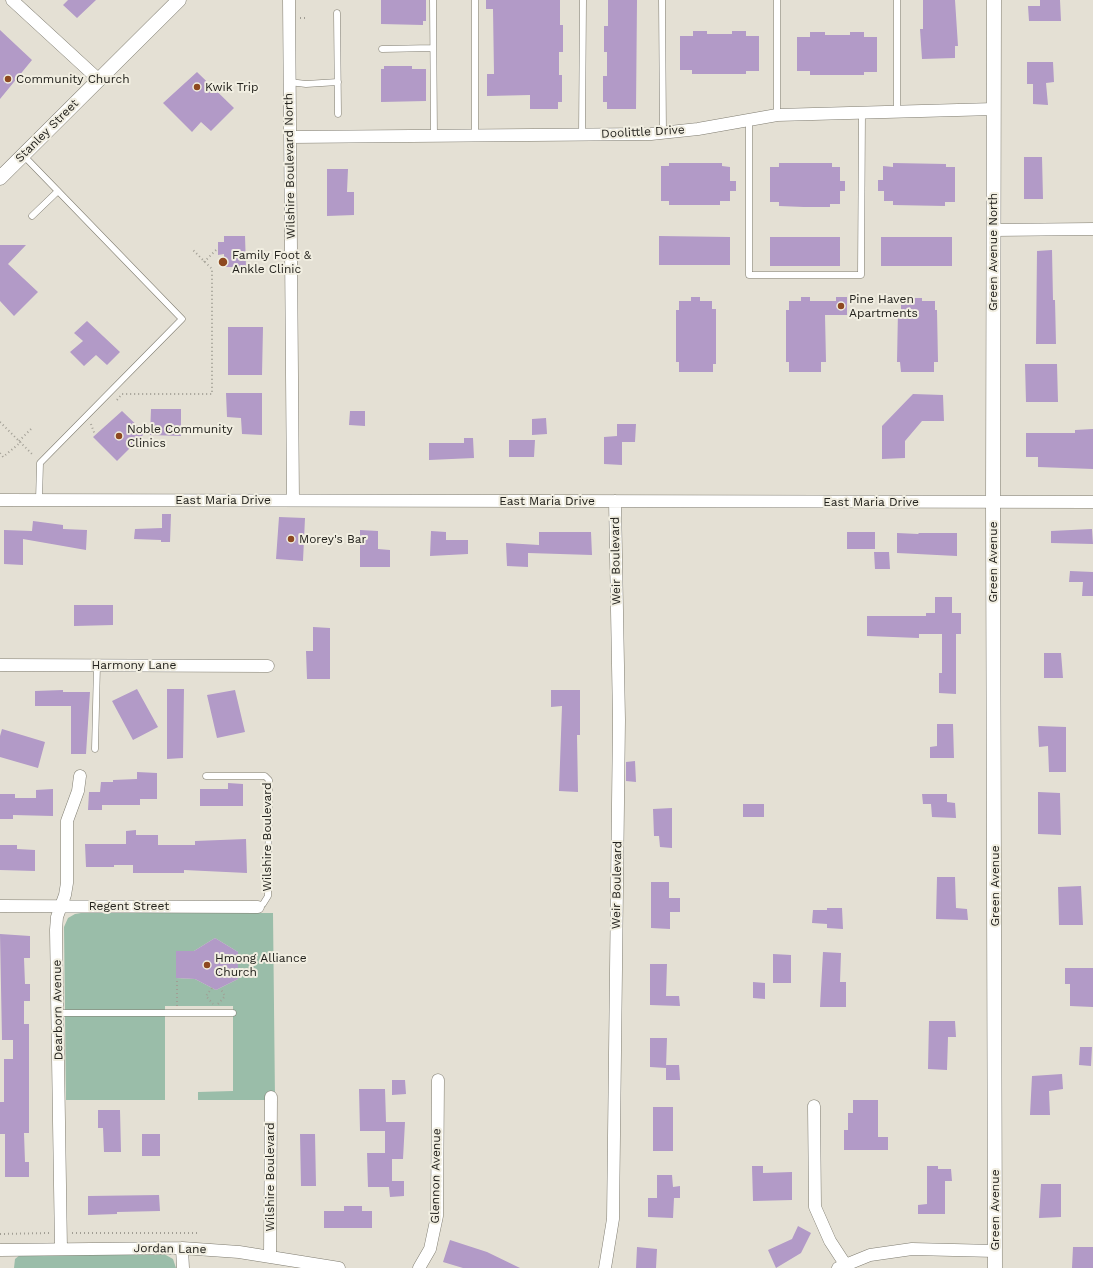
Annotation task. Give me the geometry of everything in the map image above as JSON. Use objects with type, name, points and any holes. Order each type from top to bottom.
[{"type":"street","points":[[12,0],[98,79]]},
{"type":"street","name":"Stanley Street","points":[[0,178],[179,0]]},
{"type":"street","name":"Wilshire Boulevard North","points":[[289,0],[293,500]]},
{"type":"street","name":"Green Avenue North","points":[[993,503],[994,0]]},
{"type":"street","name":"Doolittle Drive","points":[[291,137],[434,137],[663,133],[698,129],[777,115],[994,109]]},
{"type":"street","points":[[993,230],[1093,229]]},
{"type":"street","name":"East Maria Drive","points":[[0,500],[1093,502]]},
{"type":"street","name":"Weir Boulevard","points":[[605,1268],[613,1219],[619,720],[615,501]]},
{"type":"street","name":"Green Avenue","points":[[993,503],[995,1268]]},
{"type":"street","name":"Harmony Lane","points":[[0,665],[268,666]]},
{"type":"street","name":"Dearborn Avenue","points":[[62,1249],[56,930],[57,917],[67,883],[67,821],[78,791],[80,776]]},
{"type":"street","name":"Regent Street","points":[[0,906],[258,907]]},
{"type":"street","name":"Glennon Avenue","points":[[419,1268],[430,1249],[437,1216],[438,1080]]},
{"type":"street","name":"Wilshire Boulevard","points":[[270,1256],[271,1097]]},
{"type":"street","points":[[814,1106],[815,1207],[841,1266],[870,1255],[912,1249],[995,1251]]},
{"type":"street","points":[[182,1248],[183,1268]]},
{"type":"street","name":"Jordan Lane","points":[[0,1250],[182,1248],[270,1256],[339,1268]]},
{"type":"lane","points":[[433,0],[434,137]]},
{"type":"lane","points":[[474,0],[475,136]]},
{"type":"lane","points":[[582,135],[583,0]]},
{"type":"lane","points":[[662,0],[663,133]]},
{"type":"lane","points":[[777,0],[777,115]]},
{"type":"lane","points":[[896,0],[897,112]]},
{"type":"lane","points":[[337,13],[338,114]]},
{"type":"lane","points":[[382,49],[433,48]]},
{"type":"lane","points":[[289,82],[306,84],[338,82]]},
{"type":"lane","points":[[749,119],[749,275],[861,275],[862,112]]},
{"type":"lane","points":[[23,154],[182,319],[40,463],[39,500]]},
{"type":"lane","points":[[32,216],[58,191]]},
{"type":"lane","points":[[96,749],[97,665]]},
{"type":"lane","name":"Wilshire Boulevard","points":[[206,776],[265,776],[269,780],[268,896],[263,904],[258,907]]},
{"type":"lane","points":[[58,1013],[233,1013]]},
{"type":"path","points":[[204,262],[218,248]]},
{"type":"path","points":[[112,404],[122,394],[212,394],[212,269],[193,250]]},
{"type":"path","points":[[0,422],[32,454]]},
{"type":"path","points":[[86,429],[92,424],[95,435]]},
{"type":"path","points":[[0,454],[3,457],[32,429]]},
{"type":"path","points":[[177,978],[177,1013]]},
{"type":"path","points":[[212,988],[206,996],[216,1006],[224,996],[220,988]]},
{"type":"path","points":[[0,1234],[199,1233]]},
{"type":"green space","points":[[273,913],[275,1100],[198,1100],[198,1092],[233,1091],[233,1006],[165,1006],[165,1100],[66,1100],[64,927],[68,918],[75,914]],"holes":[[[215,938],[238,952],[238,979],[216,990],[195,979],[176,978],[176,951],[194,951]]]},
{"type":"green space","points":[[164,1254],[173,1259],[176,1268],[14,1268],[15,1259],[20,1255]]},
{"type":"building","points":[[68,0],[96,0],[77,18],[63,5]]},
{"type":"building","points":[[381,0],[426,0],[426,21],[423,21],[423,25],[381,24]]},
{"type":"building","points":[[486,0],[560,0],[560,25],[563,25],[563,52],[559,52],[559,75],[562,75],[562,102],[558,102],[558,109],[530,109],[530,95],[487,96],[487,74],[494,74],[493,9],[486,9]]},
{"type":"building","points":[[608,0],[637,0],[636,109],[607,109],[607,102],[603,102],[603,76],[607,76],[607,52],[604,52],[604,26],[608,26]]},
{"type":"building","points":[[923,0],[955,0],[958,46],[955,46],[955,58],[922,59],[920,29],[923,29]]},
{"type":"building","points":[[1040,0],[1060,0],[1061,21],[1029,21],[1028,6],[1040,6]]},
{"type":"building","name":"Community Church","points":[[0,30],[32,60],[0,99]]},
{"type":"building","points":[[693,31],[707,31],[707,34],[732,34],[732,31],[746,31],[746,36],[759,36],[759,71],[746,71],[746,74],[692,74],[692,70],[680,70],[680,36],[693,36]]},
{"type":"building","points":[[810,32],[825,32],[825,35],[850,35],[850,32],[864,32],[864,37],[877,37],[877,72],[864,72],[864,75],[810,75],[810,71],[797,71],[797,37],[810,37]]},
{"type":"building","points":[[1027,62],[1053,62],[1054,82],[1046,83],[1048,105],[1033,104],[1033,84],[1027,84]]},
{"type":"building","points":[[384,66],[412,66],[412,69],[426,69],[426,101],[381,102],[381,69],[384,69]]},
{"type":"building","name":"Kwik Trip","points":[[197,72],[234,108],[211,131],[201,122],[192,132],[163,103]]},
{"type":"building","points":[[1024,157],[1042,157],[1043,199],[1024,199]]},
{"type":"building","points":[[669,163],[722,163],[722,166],[730,167],[730,181],[736,181],[736,191],[730,191],[730,201],[720,201],[720,205],[669,205],[669,201],[661,201],[661,166],[669,166]]},
{"type":"building","points":[[779,163],[832,163],[832,167],[840,167],[840,181],[845,181],[845,191],[840,191],[840,204],[830,204],[830,207],[804,207],[779,206],[779,202],[770,202],[770,167],[779,167]]},
{"type":"building","points":[[893,163],[946,164],[946,167],[955,167],[955,202],[945,202],[945,206],[893,205],[893,201],[884,201],[884,191],[878,191],[878,180],[883,180],[883,166],[893,167]]},
{"type":"building","points":[[327,169],[348,169],[347,192],[354,192],[354,215],[327,216]]},
{"type":"building","points":[[224,236],[245,236],[246,267],[224,267],[224,254],[218,255],[218,242],[224,242]]},
{"type":"building","points":[[659,236],[730,237],[730,265],[659,265]]},
{"type":"building","points":[[770,237],[840,237],[840,266],[770,266]]},
{"type":"building","points":[[881,237],[952,237],[952,266],[881,266]]},
{"type":"building","points":[[0,245],[26,245],[8,264],[38,292],[14,316],[0,301]]},
{"type":"building","points":[[1052,250],[1056,344],[1036,344],[1037,251]]},
{"type":"building","points":[[691,297],[700,297],[700,301],[712,301],[712,309],[716,309],[716,364],[713,364],[713,372],[679,372],[679,362],[676,362],[676,310],[679,310],[679,301],[691,301]]},
{"type":"building","points":[[801,297],[810,297],[810,301],[836,301],[836,297],[847,297],[847,315],[825,315],[826,362],[821,362],[821,372],[789,372],[789,362],[786,362],[786,310],[789,310],[789,301],[801,301]]},
{"type":"building","points":[[913,298],[922,298],[922,301],[935,301],[935,310],[937,310],[938,362],[934,362],[934,372],[901,372],[900,362],[897,362],[898,310],[901,310],[901,301],[913,301]]},
{"type":"building","points":[[87,321],[120,352],[107,365],[96,355],[84,366],[70,352],[83,341],[74,333]]},
{"type":"building","points":[[228,327],[263,327],[262,375],[228,375]]},
{"type":"building","points":[[1025,364],[1057,364],[1058,402],[1026,402]]},
{"type":"building","points":[[226,393],[262,393],[262,435],[242,434],[241,418],[227,417]]},
{"type":"building","points":[[913,394],[943,395],[944,421],[922,421],[905,441],[905,458],[882,459],[882,426]]},
{"type":"building","points":[[151,409],[181,409],[181,436],[150,435]]},
{"type":"building","name":"Noble Community Clinics","points":[[122,411],[145,433],[117,461],[93,437]]},
{"type":"building","points":[[350,411],[365,411],[365,426],[349,425]]},
{"type":"building","points":[[546,418],[547,434],[532,435],[532,419]]},
{"type":"building","points":[[617,424],[636,424],[635,442],[622,442],[622,465],[604,464],[604,437],[617,436]]},
{"type":"building","points":[[1093,429],[1093,469],[1038,467],[1038,457],[1026,457],[1026,433],[1075,433],[1075,430]]},
{"type":"building","points":[[464,438],[473,438],[474,458],[429,460],[429,443],[464,443]]},
{"type":"building","points":[[509,440],[535,440],[534,457],[509,457]]},
{"type":"building","points":[[162,514],[171,514],[170,542],[161,542],[161,540],[134,539],[135,529],[162,528]]},
{"type":"building","name":"Morey's Bar","points":[[279,517],[305,518],[303,561],[276,559]]},
{"type":"building","points":[[33,521],[63,525],[63,529],[87,530],[86,550],[23,539],[23,565],[4,564],[4,530],[32,531]]},
{"type":"building","points":[[1092,529],[1093,544],[1051,543],[1051,531]]},
{"type":"building","points":[[360,530],[378,531],[378,549],[390,550],[390,567],[360,567]]},
{"type":"building","points":[[431,531],[446,532],[446,540],[468,540],[468,554],[430,556]]},
{"type":"building","points":[[539,532],[591,532],[592,555],[528,553],[528,567],[507,566],[506,543],[539,545]]},
{"type":"building","points":[[847,532],[875,532],[875,549],[847,549]]},
{"type":"building","points":[[897,533],[957,533],[957,556],[897,553]]},
{"type":"building","points":[[874,552],[889,552],[890,569],[875,569]]},
{"type":"building","points":[[1070,571],[1093,572],[1093,596],[1082,596],[1083,582],[1069,582]]},
{"type":"building","points":[[935,597],[952,597],[952,613],[961,613],[961,634],[956,634],[956,694],[939,693],[939,673],[942,673],[942,634],[919,634],[919,638],[867,636],[867,616],[926,616],[926,613],[935,613]]},
{"type":"building","points":[[74,605],[113,605],[113,625],[74,626]]},
{"type":"building","points":[[313,627],[330,628],[330,679],[307,679],[306,651],[313,651]]},
{"type":"building","points":[[1044,653],[1061,653],[1063,678],[1044,678]]},
{"type":"building","points":[[137,689],[158,727],[133,740],[112,701]]},
{"type":"building","points":[[167,689],[184,689],[183,758],[167,759]]},
{"type":"building","points":[[63,690],[63,692],[90,692],[86,754],[71,754],[71,706],[35,706],[35,691]]},
{"type":"building","points":[[235,690],[245,732],[217,738],[207,695]]},
{"type":"building","points":[[551,690],[580,690],[580,735],[577,735],[578,792],[559,791],[562,706],[551,707]]},
{"type":"building","points":[[937,724],[953,724],[954,758],[930,758],[930,747],[937,746]]},
{"type":"building","points":[[1038,726],[1066,727],[1066,772],[1049,772],[1048,746],[1039,747]]},
{"type":"building","points":[[2,729],[45,742],[38,768],[0,757],[0,736]]},
{"type":"building","points":[[635,761],[636,782],[626,781],[626,762]]},
{"type":"building","points":[[137,772],[157,773],[157,799],[140,799],[140,805],[102,805],[102,810],[88,810],[89,792],[100,792],[101,782],[137,779]]},
{"type":"building","points":[[228,783],[243,784],[243,806],[200,806],[200,789],[228,789]]},
{"type":"building","points":[[53,789],[53,816],[13,815],[13,819],[0,819],[0,794],[15,794],[15,798],[36,798],[36,790]]},
{"type":"building","points":[[1038,792],[1060,793],[1061,835],[1038,834]]},
{"type":"building","points":[[922,794],[947,794],[947,802],[955,803],[956,818],[932,817],[931,804],[923,804]]},
{"type":"building","points":[[743,804],[764,804],[764,817],[743,817]]},
{"type":"building","points":[[672,808],[672,848],[660,847],[659,836],[654,836],[653,809]]},
{"type":"building","points":[[136,830],[136,835],[158,835],[158,845],[195,845],[195,841],[246,839],[247,873],[184,870],[184,873],[133,873],[133,865],[86,867],[85,844],[126,844],[126,831]]},
{"type":"building","points":[[0,845],[17,845],[17,849],[35,850],[35,871],[0,870]]},
{"type":"building","points":[[937,877],[955,877],[956,908],[967,909],[968,920],[936,919]]},
{"type":"building","points":[[651,882],[669,882],[669,898],[680,898],[680,912],[670,912],[670,929],[651,928]]},
{"type":"building","points":[[1081,886],[1083,925],[1059,925],[1058,887]]},
{"type":"building","points":[[827,908],[842,908],[843,929],[827,928],[827,924],[812,923],[813,910],[827,910]]},
{"type":"building","points":[[0,934],[30,936],[30,958],[24,958],[25,984],[30,984],[30,1001],[24,1001],[24,1024],[29,1024],[29,1133],[24,1133],[25,1162],[29,1162],[29,1177],[5,1177],[5,1134],[0,1134],[0,1102],[4,1102],[4,1059],[13,1059],[13,1040],[2,1040]]},
{"type":"building","name":"Hmong Alliance Church","points":[[215,938],[238,952],[238,979],[216,990],[195,979],[176,978],[176,951],[194,951]]},
{"type":"building","points":[[823,952],[841,953],[840,982],[846,982],[846,1007],[820,1007]]},
{"type":"building","points":[[773,954],[791,955],[791,983],[773,983]]},
{"type":"building","points":[[650,964],[667,964],[666,996],[679,996],[680,1006],[650,1005]]},
{"type":"building","points":[[1065,968],[1093,968],[1093,1007],[1070,1006],[1070,984],[1065,984]]},
{"type":"building","points":[[753,982],[765,983],[765,999],[753,998]]},
{"type":"building","points":[[929,1021],[955,1021],[956,1037],[948,1037],[947,1070],[928,1069]]},
{"type":"building","points":[[650,1038],[667,1038],[666,1068],[650,1067]]},
{"type":"building","points":[[1080,1047],[1092,1047],[1091,1066],[1079,1065]]},
{"type":"building","points":[[666,1065],[679,1065],[680,1080],[666,1080]]},
{"type":"building","points":[[1062,1074],[1063,1089],[1049,1091],[1050,1115],[1030,1115],[1032,1076]]},
{"type":"building","points":[[392,1080],[405,1080],[406,1094],[392,1095]]},
{"type":"building","points":[[359,1089],[385,1089],[386,1122],[405,1122],[403,1159],[392,1159],[392,1181],[404,1181],[404,1196],[390,1197],[389,1187],[368,1187],[367,1153],[385,1153],[385,1131],[360,1131]]},
{"type":"building","points":[[853,1100],[878,1100],[878,1137],[888,1137],[888,1150],[844,1150],[844,1130],[848,1130],[848,1113],[853,1113]]},
{"type":"building","points":[[653,1107],[673,1107],[673,1151],[653,1151]]},
{"type":"building","points":[[98,1110],[120,1110],[121,1152],[104,1152],[103,1128],[98,1128]]},
{"type":"building","points":[[142,1134],[160,1134],[160,1156],[142,1156]]},
{"type":"building","points":[[300,1134],[315,1134],[316,1186],[301,1186]]},
{"type":"building","points":[[752,1166],[763,1166],[763,1173],[792,1172],[792,1200],[753,1201]]},
{"type":"building","points":[[927,1166],[938,1166],[938,1169],[951,1169],[952,1181],[945,1181],[945,1214],[918,1214],[918,1205],[927,1204]]},
{"type":"building","points":[[657,1175],[672,1175],[673,1187],[680,1186],[680,1198],[674,1198],[673,1218],[648,1217],[648,1198],[657,1198]]},
{"type":"building","points":[[1041,1184],[1061,1184],[1061,1217],[1039,1218]]},
{"type":"building","points":[[159,1195],[160,1211],[117,1212],[117,1214],[88,1215],[88,1196]]},
{"type":"building","points":[[344,1206],[362,1206],[362,1211],[372,1211],[372,1228],[324,1228],[324,1211],[344,1211]]},
{"type":"building","points":[[798,1226],[811,1233],[801,1253],[776,1268],[768,1250],[792,1239]]},
{"type":"building","points":[[450,1240],[487,1252],[520,1268],[463,1268],[443,1262]]},
{"type":"building","points":[[637,1247],[657,1249],[656,1268],[636,1268]]},
{"type":"building","points":[[1073,1247],[1093,1247],[1093,1268],[1072,1268]]},
{"type":"place","name":"Community Church","points":[[8,79]]},
{"type":"place","name":"Kwik Trip","points":[[197,87]]},
{"type":"place","name":"Family Foot & Ankle Clinic","points":[[223,262]]},
{"type":"place","name":"Pine Haven Apartments","points":[[841,306]]},
{"type":"place","name":"Noble Community Clinics","points":[[119,436]]},
{"type":"place","name":"Morey's Bar","points":[[291,539]]},
{"type":"place","name":"Hmong Alliance Church","points":[[207,965]]}]
